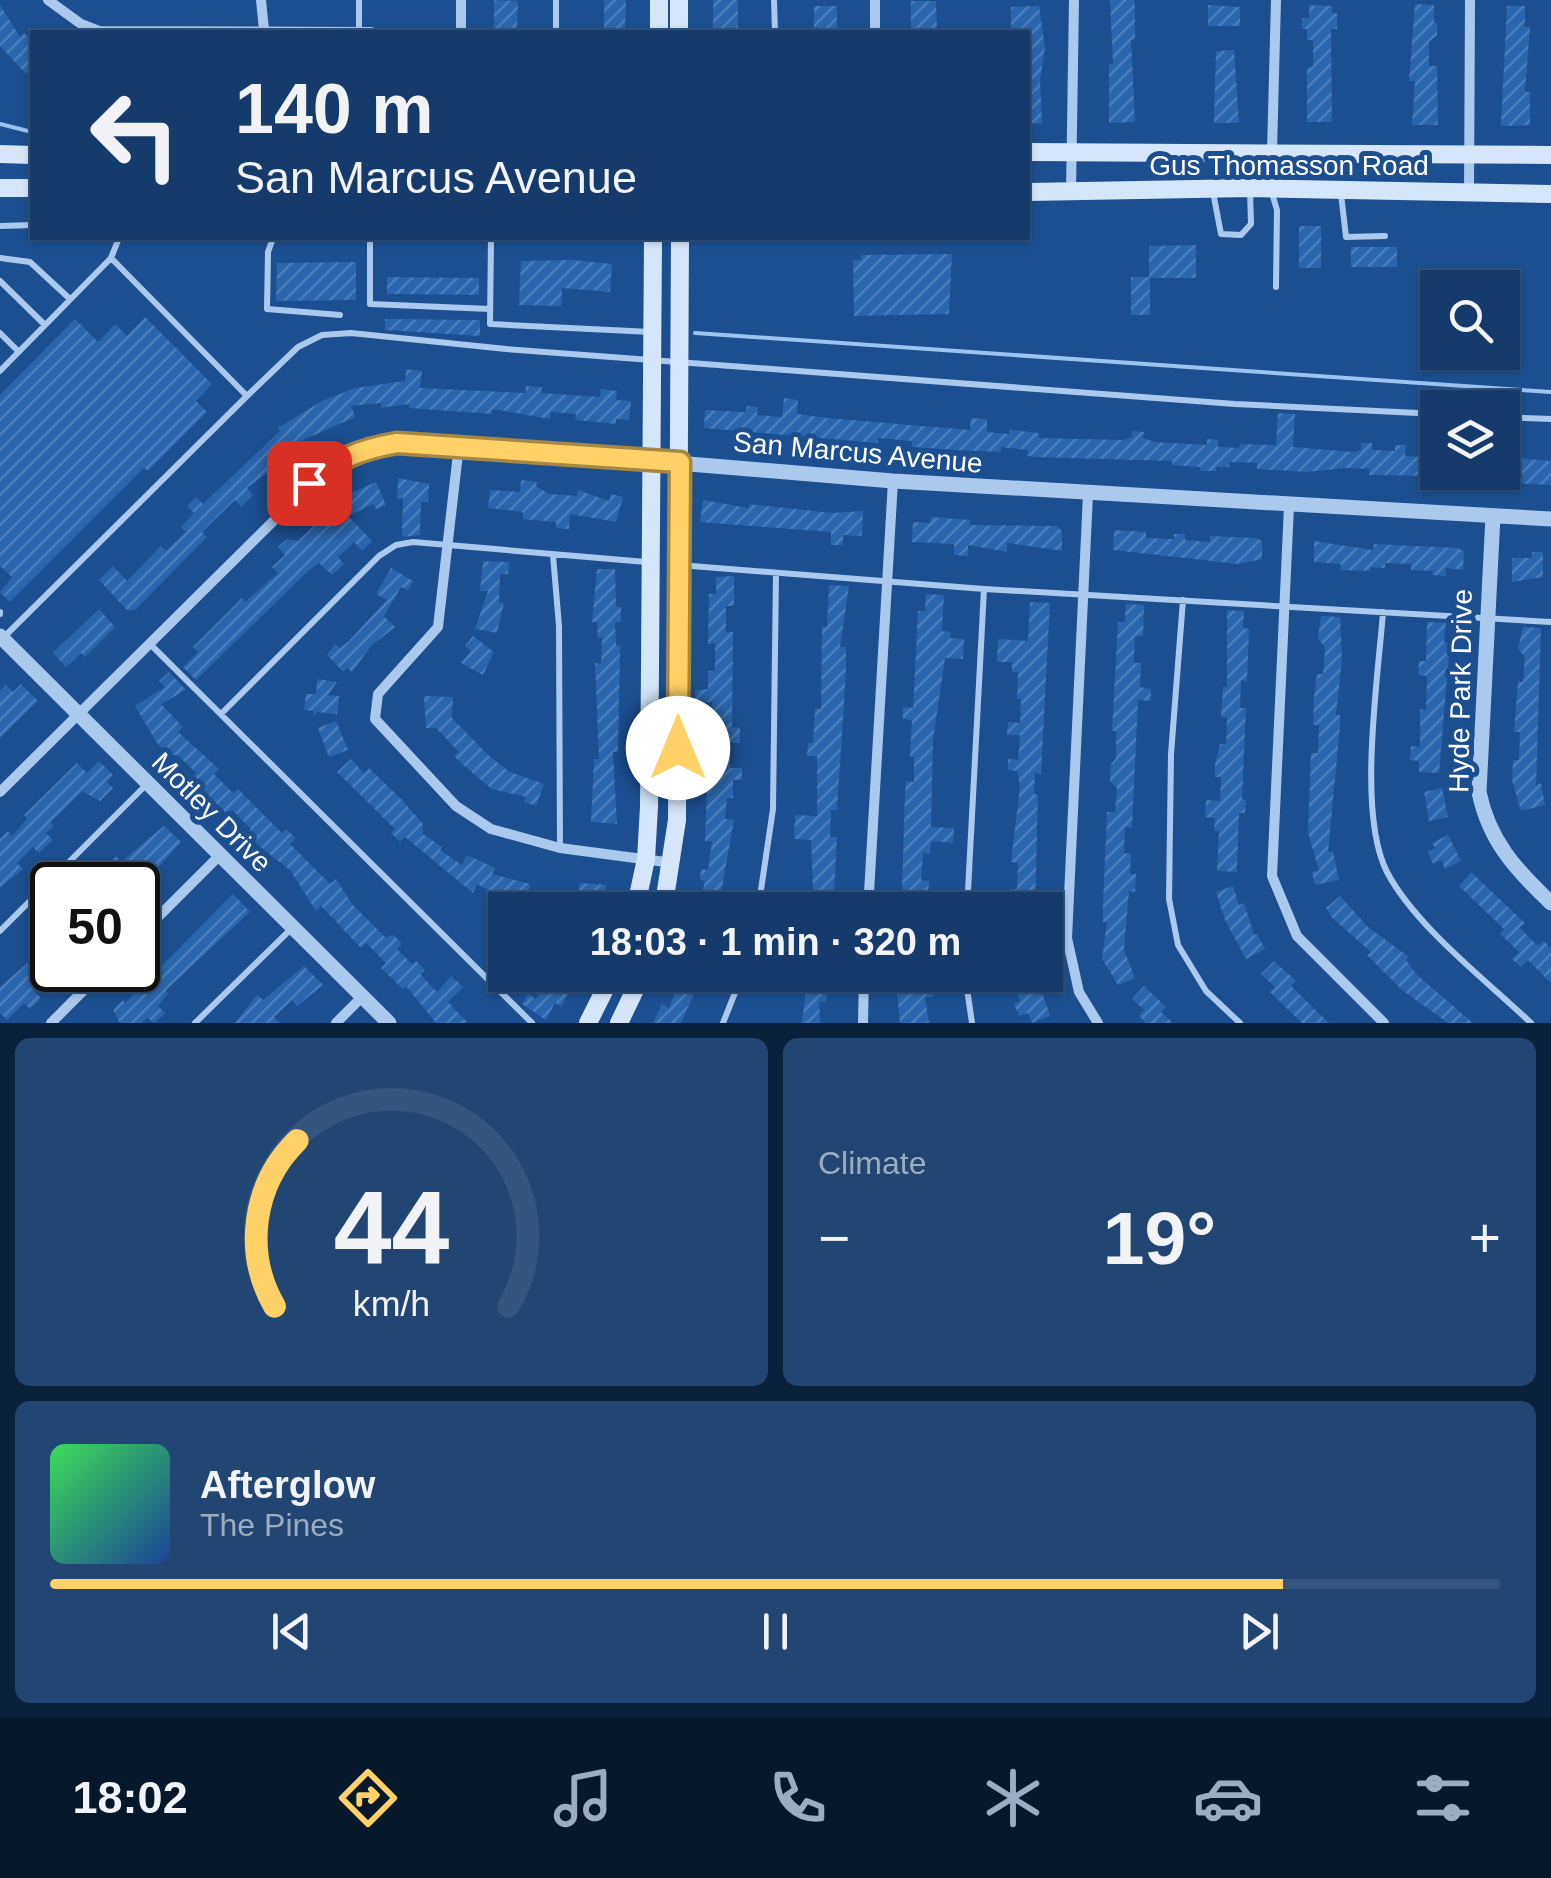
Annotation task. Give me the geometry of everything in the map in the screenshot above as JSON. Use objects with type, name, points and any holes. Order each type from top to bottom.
[{"type":"main road","points":[[659,0],[659,30]]},
{"type":"main road","points":[[679,0],[679,30]]},
{"type":"main road","name":"Gus Thomasson Road","points":[[1030,152],[1551,155]]},
{"type":"main road","points":[[0,154],[30,155]]},
{"type":"main road","points":[[0,188],[30,188]]},
{"type":"main road","name":"Gus Thomasson Road","points":[[1030,192],[1250,188],[1341,193],[1551,194]]},
{"type":"main road","points":[[639,892],[646,859],[654,240]]},
{"type":"main road","points":[[667,892],[677,820],[680,240]]},
{"type":"main road","points":[[588,1023],[604,992]]},
{"type":"main road","points":[[619,1023],[634,992]]},
{"type":"street","points":[[48,0],[81,24],[96,30]]},
{"type":"street","points":[[261,0],[264,30]]},
{"type":"street","points":[[460,30],[461,0]]},
{"type":"street","points":[[875,0],[875,30]]},
{"type":"street","points":[[1071,192],[1074,0]]},
{"type":"street","points":[[1271,189],[1276,0]]},
{"type":"street","points":[[1469,194],[1470,0]]},
{"type":"street","name":"San Marcus Avenue","points":[[0,792],[333,462],[363,449],[397,443],[1088,494],[1551,519]]},
{"type":"street","points":[[459,445],[438,627],[378,694],[374,720],[470,817],[504,835],[560,848],[672,863]]},
{"type":"street","points":[[869,892],[892,481]]},
{"type":"street","points":[[1088,494],[1067,938],[1079,992],[1098,1023]]},
{"type":"street","points":[[1289,506],[1272,876],[1297,936],[1384,1023]]},
{"type":"street","name":"Hyde Park Drive","points":[[1492,516],[1477,764],[1484,818],[1516,870],[1551,904]]},
{"type":"street","name":"Motley Drive","points":[[1,639],[388,1023]]},
{"type":"street","points":[[160,915],[220,855]]},
{"type":"street","points":[[51,1023],[82,992]]},
{"type":"street","points":[[862,1023],[863,992]]},
{"type":"street","points":[[336,1023],[362,997]]},
{"type":"lane","points":[[359,0],[359,30]]},
{"type":"lane","points":[[556,0],[556,30]]},
{"type":"lane","points":[[774,0],[774,30]]},
{"type":"lane","points":[[1213,190],[1221,234],[1241,235],[1251,224],[1250,188]]},
{"type":"lane","points":[[1271,189],[1277,210],[1276,287]]},
{"type":"lane","points":[[1341,193],[1346,238],[1385,236]]},
{"type":"lane","points":[[0,226],[30,225]]},
{"type":"lane","points":[[0,371],[112,258],[119,240]]},
{"type":"lane","points":[[272,240],[268,252],[267,309],[273,313],[340,315]]},
{"type":"lane","points":[[370,240],[370,304],[490,309]]},
{"type":"lane","points":[[491,240],[490,324],[652,332]]},
{"type":"lane","points":[[0,258],[30,262],[70,299]]},
{"type":"lane","points":[[112,258],[247,396]]},
{"type":"lane","points":[[0,282],[45,325]]},
{"type":"lane","points":[[0,333],[18,352]]},
{"type":"lane","points":[[1,639],[247,396],[298,348],[322,335],[351,333],[682,364],[1235,404],[1420,413]]},
{"type":"lane","points":[[1520,418],[1551,419]]},
{"type":"lane","points":[[221,714],[379,556],[396,545],[413,542],[652,562]]},
{"type":"lane","points":[[553,554],[558,626],[560,848]]},
{"type":"lane","points":[[678,565],[984,589],[1551,622]]},
{"type":"lane","points":[[761,892],[773,809],[776,573]]},
{"type":"lane","points":[[969,892],[984,589]]},
{"type":"lane","points":[[1183,600],[1171,754],[1169,899],[1178,944],[1206,991],[1240,1023]]},
{"type":"lane","points":[[1382,612],[1372,808],[1377,845],[1407,902],[1531,1023]]},
{"type":"lane","points":[[148,642],[532,1023]]},
{"type":"lane","points":[[0,931],[148,783]]},
{"type":"lane","points":[[195,1023],[292,927]]},
{"type":"lane","points":[[723,1023],[735,992]]},
{"type":"lane","points":[[967,992],[972,1023]]},
{"type":"building","points":[[494,0],[518,1],[517,30],[494,30]]},
{"type":"building","points":[[604,0],[626,0],[625,30],[604,30]]},
{"type":"building","points":[[713,0],[738,0],[738,30],[713,29]]},
{"type":"building","points":[[1110,0],[1134,0],[1135,39],[1131,40],[1135,122],[1109,123],[1109,64],[1113,64]]},
{"type":"building","points":[[911,1],[936,1],[937,30],[911,30]]},
{"type":"building","points":[[1415,4],[1434,5],[1437,35],[1429,42],[1429,66],[1437,66],[1438,125],[1412,125],[1415,81],[1409,81]]},
{"type":"building","points":[[0,5],[20,37],[24,33],[30,39],[30,69],[26,74],[0,46]]},
{"type":"building","points":[[1208,5],[1240,7],[1240,26],[1208,26]]},
{"type":"building","points":[[1309,5],[1332,6],[1332,13],[1337,13],[1337,29],[1331,29],[1332,122],[1307,122],[1307,68],[1313,66],[1313,40],[1307,40],[1302,18],[1309,18]]},
{"type":"building","points":[[814,6],[837,6],[837,30],[814,30]]},
{"type":"building","points":[[1039,6],[1045,48],[1040,80],[1042,124],[1030,123],[1030,30],[1011,30],[1011,7]]},
{"type":"building","points":[[1507,6],[1525,6],[1525,27],[1530,27],[1525,92],[1530,92],[1530,125],[1501,126]]},
{"type":"building","points":[[1234,50],[1239,123],[1214,123],[1216,51]]},
{"type":"building","points":[[1299,226],[1321,226],[1321,268],[1299,268]]},
{"type":"building","points":[[1196,245],[1196,278],[1150,278],[1150,315],[1131,315],[1131,277],[1149,277],[1149,246]]},
{"type":"building","points":[[1351,247],[1397,247],[1397,267],[1351,267]]},
{"type":"building","points":[[952,254],[949,314],[854,316],[853,260],[861,260],[861,255]]},
{"type":"building","points":[[521,261],[612,264],[610,292],[562,288],[561,306],[519,305]]},
{"type":"building","points":[[356,262],[356,300],[276,301],[277,263]]},
{"type":"building","points":[[387,277],[479,278],[479,295],[387,294]]},
{"type":"building","points":[[145,317],[212,384],[196,401],[207,412],[148,471],[144,468],[10,602],[0,592],[12,577],[0,566],[0,395],[75,319],[98,342],[115,324],[127,336]]},
{"type":"building","points":[[385,319],[480,320],[480,336],[385,330]]},
{"type":"building","points":[[406,369],[422,371],[420,388],[525,393],[526,386],[542,387],[541,393],[600,397],[601,389],[617,391],[616,400],[631,401],[629,420],[616,419],[616,424],[575,420],[576,414],[551,412],[550,419],[492,409],[492,414],[409,408],[409,404],[381,408],[381,403],[351,406],[355,417],[281,450],[283,461],[247,488],[253,495],[241,507],[235,500],[202,532],[207,537],[136,609],[128,611],[99,580],[113,566],[127,581],[161,546],[166,551],[186,532],[181,527],[194,513],[187,506],[196,497],[203,504],[280,431],[278,428],[322,401],[355,388],[405,381]]},
{"type":"building","points":[[784,398],[798,400],[797,414],[827,418],[970,430],[971,418],[987,419],[987,432],[1039,433],[1039,438],[1124,440],[1132,437],[1132,431],[1144,432],[1143,438],[1155,442],[1207,445],[1207,439],[1218,440],[1218,447],[1239,448],[1240,444],[1276,445],[1278,413],[1295,414],[1293,447],[1353,452],[1361,450],[1361,443],[1372,443],[1372,450],[1395,451],[1395,445],[1406,445],[1405,456],[1420,457],[1420,476],[1369,475],[1369,469],[1347,468],[1306,472],[1257,469],[1257,463],[1230,462],[1229,467],[1216,467],[1216,471],[1200,471],[1200,467],[1172,465],[1172,461],[1036,457],[1027,456],[1028,450],[1001,447],[1001,452],[955,450],[912,447],[912,441],[878,438],[878,443],[704,428],[705,410],[746,412],[747,406],[758,407],[757,415],[782,417]]},
{"type":"building","points":[[1520,458],[1551,461],[1551,485],[1520,484]]},
{"type":"building","points":[[398,478],[429,484],[428,502],[421,502],[420,535],[402,537],[403,497],[397,500]]},
{"type":"building","points":[[521,480],[537,482],[536,486],[549,494],[577,496],[578,490],[609,501],[611,494],[623,497],[616,522],[570,514],[569,529],[556,528],[556,522],[523,519],[523,512],[488,508],[490,490],[520,492]]},
{"type":"building","points":[[376,482],[386,505],[376,509],[373,504],[348,516],[372,541],[362,551],[354,542],[338,557],[344,564],[332,575],[319,563],[308,571],[196,680],[183,667],[198,652],[193,647],[242,598],[245,602],[278,573],[272,567],[285,555],[278,547],[287,539],[298,541],[344,496]]},
{"type":"building","points":[[703,500],[749,508],[749,504],[832,513],[863,511],[862,536],[843,535],[843,545],[831,545],[831,532],[700,522]]},
{"type":"building","points":[[931,517],[970,520],[970,525],[1057,526],[1062,531],[1062,551],[1007,543],[1007,552],[968,545],[968,556],[954,555],[954,544],[912,542],[913,522],[930,523]]},
{"type":"building","points":[[1114,530],[1146,532],[1146,538],[1174,539],[1174,534],[1185,534],[1185,540],[1210,542],[1210,536],[1256,538],[1262,541],[1262,559],[1238,564],[1113,550]]},
{"type":"building","points":[[1314,541],[1373,550],[1374,544],[1458,548],[1464,551],[1463,570],[1446,568],[1446,576],[1432,575],[1433,571],[1411,570],[1411,564],[1385,563],[1385,568],[1370,567],[1370,571],[1340,570],[1341,564],[1314,562]]},
{"type":"building","points":[[1532,552],[1543,552],[1543,577],[1512,582],[1512,558],[1532,558]]},
{"type":"building","points":[[483,561],[509,562],[508,574],[500,574],[499,602],[504,603],[497,633],[475,629],[488,591],[480,591]]},
{"type":"building","points":[[391,568],[413,581],[408,590],[401,587],[384,616],[395,627],[371,646],[352,672],[347,668],[343,672],[327,655],[335,644],[340,648],[349,641],[387,600],[376,594]]},
{"type":"building","points":[[597,569],[615,569],[616,607],[621,607],[621,622],[615,622],[616,645],[620,646],[618,752],[613,752],[617,824],[591,822],[594,759],[599,759],[595,663],[601,664],[602,637],[598,638],[597,622],[592,622]]},
{"type":"building","points":[[734,576],[734,606],[726,606],[726,632],[733,632],[732,727],[740,728],[740,743],[730,743],[730,768],[742,768],[742,780],[733,780],[733,798],[727,798],[725,819],[734,820],[721,892],[702,892],[705,881],[700,880],[701,869],[708,870],[712,841],[705,841],[707,785],[714,785],[714,758],[707,752],[712,702],[695,703],[695,690],[708,689],[708,671],[715,671],[715,643],[708,644],[709,594],[716,594],[716,577]]},
{"type":"building","points":[[829,585],[849,586],[840,647],[846,647],[846,672],[837,810],[831,810],[830,837],[837,837],[834,892],[813,892],[811,840],[794,839],[795,815],[817,816],[817,756],[807,756],[808,743],[813,743],[815,708],[821,709],[822,626],[827,627]]},
{"type":"building","points":[[926,594],[944,595],[942,631],[951,632],[950,638],[964,639],[963,659],[945,658],[933,740],[931,827],[954,828],[953,843],[931,841],[930,854],[923,853],[921,880],[929,881],[928,892],[909,892],[902,891],[905,794],[906,781],[914,782],[914,757],[910,757],[912,720],[903,719],[903,707],[913,708],[918,611],[925,611]]},
{"type":"building","points":[[1030,602],[1050,603],[1041,774],[1035,773],[1035,892],[1010,892],[1017,889],[1018,863],[1011,862],[1020,786],[1017,771],[1008,770],[1008,759],[1018,760],[1020,735],[1007,735],[1008,722],[1020,723],[1021,699],[1017,699],[1018,672],[1012,672],[1012,662],[997,662],[998,639],[1028,641]]},
{"type":"building","points":[[1126,604],[1144,605],[1143,636],[1135,636],[1134,663],[1141,663],[1140,687],[1151,689],[1151,701],[1138,700],[1132,828],[1125,827],[1124,853],[1131,854],[1130,874],[1136,874],[1135,892],[1129,891],[1124,950],[1135,978],[1118,985],[1102,959],[1107,922],[1103,922],[1103,903],[1107,812],[1115,812],[1117,788],[1110,781],[1111,764],[1116,758],[1116,731],[1112,731],[1118,622],[1125,622]]},
{"type":"building","points":[[99,609],[115,627],[85,657],[81,653],[66,667],[53,653]]},
{"type":"building","points":[[1227,610],[1244,611],[1243,628],[1249,629],[1247,681],[1241,680],[1240,708],[1246,708],[1242,799],[1246,800],[1245,813],[1239,813],[1237,872],[1217,871],[1219,831],[1214,831],[1215,818],[1205,817],[1206,800],[1220,801],[1221,777],[1215,777],[1215,765],[1220,744],[1226,744],[1227,718],[1221,717],[1223,687],[1227,687]]},
{"type":"building","points":[[1321,616],[1340,617],[1342,658],[1336,715],[1340,715],[1340,726],[1328,852],[1333,851],[1339,880],[1315,885],[1312,872],[1319,871],[1308,832],[1311,753],[1318,753],[1319,725],[1313,725],[1314,695],[1317,674],[1323,674],[1325,647],[1318,639]]},
{"type":"building","points":[[1427,622],[1446,623],[1444,642],[1450,642],[1439,773],[1419,772],[1419,761],[1410,760],[1411,746],[1420,747],[1420,709],[1426,710],[1427,676],[1418,675],[1419,661],[1426,661]]},
{"type":"building","points":[[1523,627],[1541,628],[1536,785],[1541,783],[1545,805],[1521,811],[1512,780],[1513,760],[1519,760],[1520,732],[1514,732],[1518,681],[1523,682],[1525,657],[1518,649]]},
{"type":"building","points":[[473,636],[494,652],[483,675],[461,663],[471,651],[465,646]]},
{"type":"building","points":[[169,672],[186,690],[161,704],[183,727],[178,732],[219,769],[214,774],[233,793],[238,789],[282,833],[286,829],[296,838],[290,844],[330,884],[336,879],[352,904],[385,937],[394,935],[402,944],[397,949],[425,970],[420,974],[437,992],[451,976],[463,987],[448,1002],[468,1023],[436,1023],[406,986],[403,989],[381,968],[386,963],[366,943],[361,948],[321,906],[316,911],[290,870],[259,846],[247,833],[251,829],[232,810],[228,815],[191,778],[196,773],[178,755],[169,755],[157,743],[135,706],[165,687],[159,681]]},
{"type":"building","points":[[317,679],[337,682],[328,695],[339,696],[337,714],[317,712],[313,717],[314,711],[304,710],[306,694],[316,694]]},
{"type":"building","points":[[21,684],[38,701],[0,738],[0,691],[6,685],[13,692]]},
{"type":"building","points":[[424,696],[453,697],[452,718],[489,756],[510,772],[544,784],[536,806],[524,802],[526,797],[492,789],[462,764],[454,756],[459,752],[436,728],[426,728]]},
{"type":"building","points":[[336,721],[348,750],[329,757],[318,728]]},
{"type":"building","points":[[351,759],[364,773],[369,768],[423,824],[423,834],[442,847],[440,850],[462,865],[466,856],[472,857],[495,868],[492,874],[530,884],[528,892],[491,892],[477,884],[473,893],[405,837],[400,842],[391,833],[395,829],[337,772]]},
{"type":"building","points":[[99,761],[113,775],[107,782],[113,788],[100,801],[82,791],[51,822],[54,826],[46,833],[53,840],[39,853],[33,847],[17,863],[23,869],[0,888],[0,839],[8,831],[12,836],[27,819],[24,815],[77,763],[87,773]]},
{"type":"building","points":[[1442,788],[1448,817],[1429,821],[1424,792]]},
{"type":"building","points":[[164,826],[181,842],[160,866],[160,862],[121,862]]},
{"type":"building","points":[[1448,835],[1461,861],[1445,869],[1441,860],[1433,864],[1428,852],[1435,848],[1432,843]]},
{"type":"building","points":[[1471,872],[1525,923],[1520,928],[1538,946],[1544,941],[1551,948],[1551,983],[1528,960],[1521,967],[1512,959],[1519,952],[1500,934],[1504,929],[1459,886]]},
{"type":"building","points":[[580,883],[606,885],[605,892],[579,892]]},
{"type":"building","points":[[1233,886],[1239,905],[1244,903],[1254,935],[1265,949],[1246,959],[1225,920],[1216,892]]},
{"type":"building","points":[[233,894],[250,912],[166,990],[168,993],[158,1006],[165,1013],[155,1023],[147,1018],[142,1023],[120,1023],[113,1010],[123,1000],[125,1003],[136,992],[160,992],[160,968]]},
{"type":"building","points":[[1340,896],[1368,927],[1409,957],[1406,960],[1417,975],[1473,1023],[1448,1023],[1402,990],[1367,955],[1371,952],[1332,918],[1326,908]]},
{"type":"building","points":[[30,961],[30,992],[41,998],[30,1009],[24,1003],[7,1020],[0,1013],[0,987]]},
{"type":"building","points":[[1274,961],[1296,981],[1291,986],[1329,1023],[1302,1023],[1270,992],[1275,987],[1261,974]]},
{"type":"building","points":[[304,966],[323,985],[297,1006],[292,1000],[274,1017],[280,1023],[235,1023],[257,995],[263,1000]]},
{"type":"building","points":[[1144,986],[1166,1007],[1161,1012],[1173,1023],[1146,1023],[1139,1016],[1144,1010],[1132,999]]},
{"type":"building","points":[[540,992],[569,992],[561,1007],[555,1003],[546,1020],[522,1004],[528,994],[536,999]]},
{"type":"building","points":[[675,992],[695,992],[681,1023],[653,1023],[662,1004],[669,1008]]},
{"type":"building","points":[[806,992],[827,992],[826,1002],[819,1001],[820,1023],[802,1023]]},
{"type":"building","points":[[897,992],[933,992],[933,997],[925,997],[929,1023],[900,1023]]},
{"type":"building","points":[[1017,992],[1042,992],[1050,1016],[1032,1023],[1028,1013],[1019,1016],[1014,1004],[1020,1001]]},
{"type":"waterway","points":[[0,124],[30,132]]},
{"type":"waterway","points":[[695,333],[1551,392]]},
{"type":"route","points":[[309,483],[333,462],[363,449],[397,443],[680,462],[678,748]]}]
